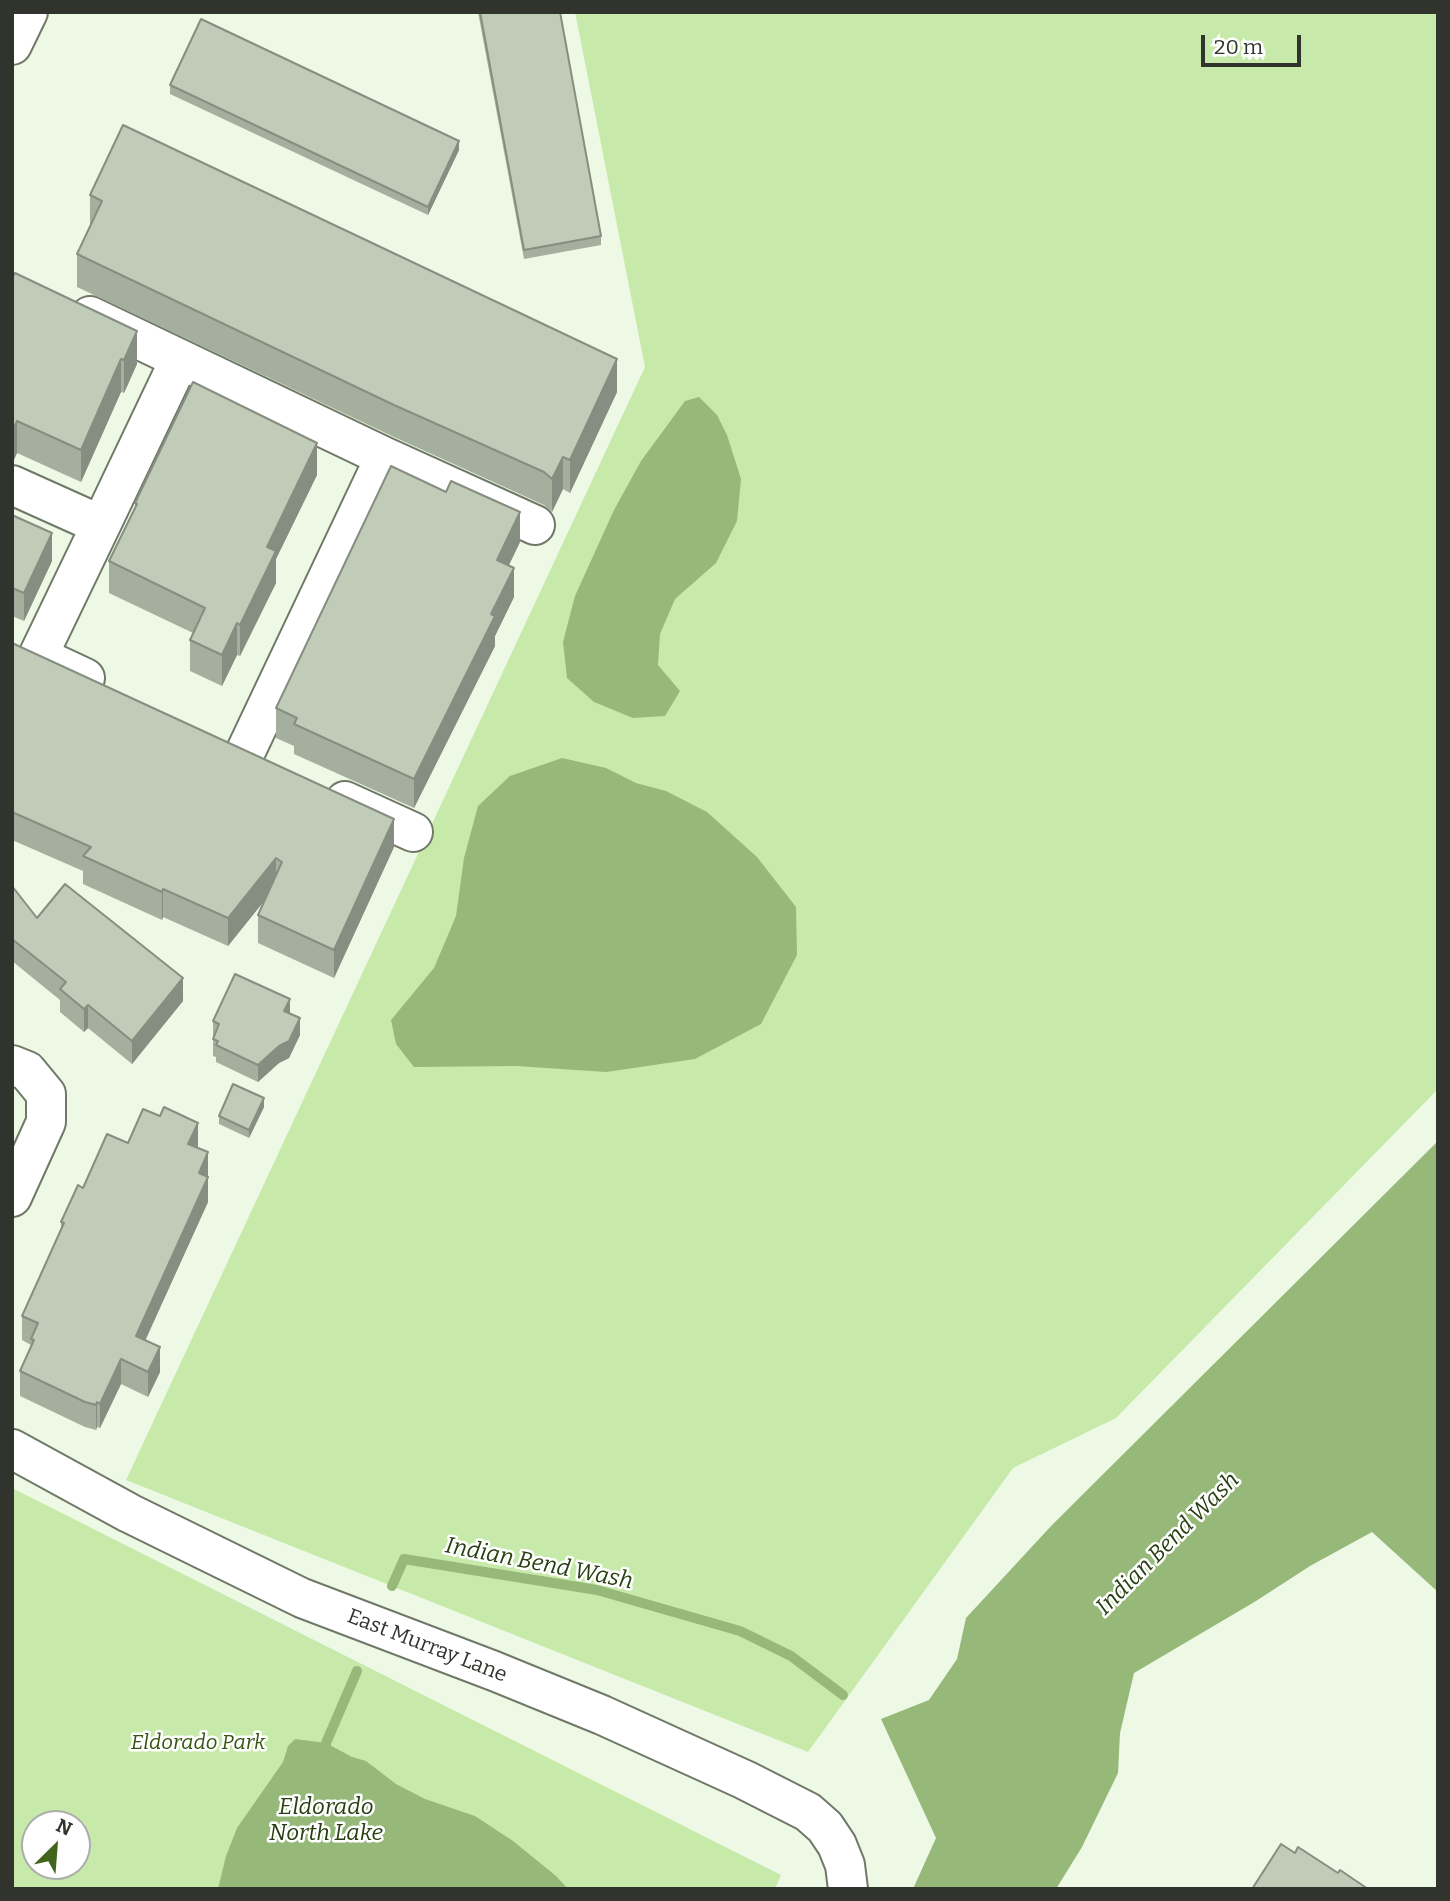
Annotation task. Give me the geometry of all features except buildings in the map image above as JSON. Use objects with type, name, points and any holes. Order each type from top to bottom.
[{"type":"street","points":[[12,45],[27,12]]},
{"type":"street","points":[[57,301],[535,525]]},
{"type":"street","points":[[111,691],[38,656],[180,359]]},
{"type":"street","points":[[244,755],[385,457]]},
{"type":"street","points":[[12,485],[101,525]]},
{"type":"street","points":[[208,737],[281,771]]},
{"type":"street","points":[[317,788],[414,832]]},
{"type":"street","points":[[12,1065],[27,1071],[46,1094],[46,1122],[12,1197]]},
{"type":"street","name":"East Murray Lane","points":[[12,1448],[129,1513],[302,1598],[602,1715],[746,1780],[808,1812],[825,1827],[837,1845],[845,1865],[848,1889]]},
{"type":"green space","points":[[575,12],[1438,12],[1438,1089],[1116,1418],[1013,1468],[808,1752],[126,1480],[645,367]]},
{"type":"green space","name":"Eldorado Park","points":[[12,1488],[781,1875],[775,1889],[12,1889]]},
{"type":"water","points":[[699,397],[717,415],[727,435],[741,479],[737,521],[716,563],[675,599],[660,634],[658,665],[680,691],[665,716],[633,718],[594,702],[567,678],[563,642],[575,596],[614,510],[641,461],[685,401]]},
{"type":"water","points":[[562,758],[606,768],[636,783],[666,791],[707,812],[757,857],[796,907],[797,955],[761,1024],[695,1059],[606,1072],[516,1066],[414,1067],[396,1044],[391,1020],[434,968],[456,916],[464,858],[478,806],[510,776]]},
{"type":"water","points":[[1438,1141],[1438,1592],[1372,1532],[1310,1566],[1134,1673],[1120,1733],[1118,1773],[1082,1847],[1056,1889],[913,1889],[936,1838],[881,1719],[929,1700],[957,1659],[966,1618],[1052,1525]]},
{"type":"water","name":"Eldorado North Lake","points":[[295,1739],[326,1743],[366,1761],[396,1784],[425,1799],[475,1816],[513,1841],[568,1889],[218,1889],[226,1856],[237,1828],[283,1762],[288,1746]]},
{"type":"waterway","name":"Indian Bend Wash","points":[[392,1586],[404,1559],[597,1590],[740,1631],[791,1656],[843,1695]]},
{"type":"waterway","name":"Indian Bend Wash","points":[[326,1755],[326,1743],[357,1671]]}]
